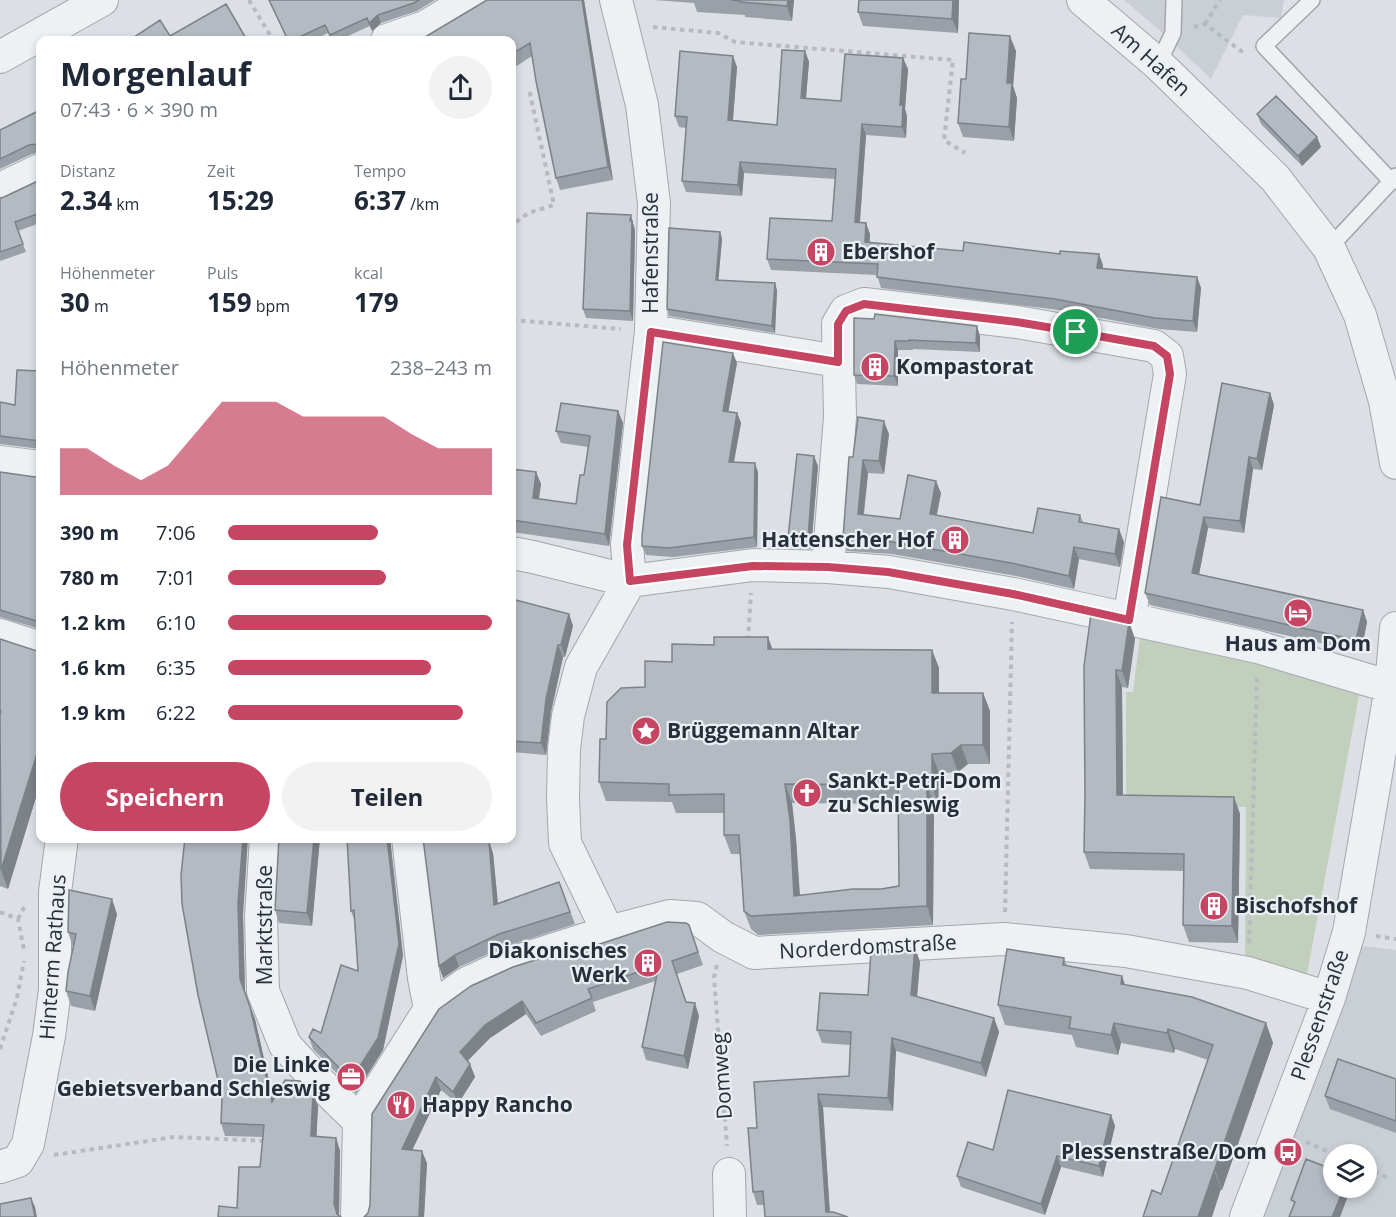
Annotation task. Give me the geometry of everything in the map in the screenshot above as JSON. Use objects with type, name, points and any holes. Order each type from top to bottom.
[{"type":"street","points":[[38,36],[102,0]]},
{"type":"street","points":[[398,36],[424,27],[470,0]]},
{"type":"street","name":"Am Hafen","points":[[1083,0],[1158,64],[1275,178],[1329,249]]},
{"type":"street","name":"Hafenstraße","points":[[619,12],[642,105],[654,203],[651,332],[627,545],[630,581]]},
{"type":"street","points":[[0,57],[36,37]]},
{"type":"street","points":[[0,189],[36,172]]},
{"type":"street","points":[[1329,249],[1360,315],[1385,401],[1396,463]]},
{"type":"street","points":[[828,567],[840,417],[838,324],[846,311],[864,304],[1017,322],[1098,336],[1154,346],[1167,356],[1170,374],[1129,620]]},
{"type":"street","points":[[651,332],[838,362]]},
{"type":"street","points":[[0,462],[36,466]]},
{"type":"street","points":[[516,554],[630,581],[753,566],[828,567],[888,572],[1013,594],[1258,647],[1391,687]]},
{"type":"street","points":[[608,932],[565,843],[564,749],[568,716],[581,667],[630,581]]},
{"type":"street","name":"Plessenstraße","points":[[1246,1217],[1329,998],[1349,932],[1391,687],[1396,628]]},
{"type":"street","points":[[0,635],[36,647]]},
{"type":"street","name":"Hinterm Rathaus","points":[[9,1164],[28,1144],[50,1036],[55,990],[55,892],[61,843]]},
{"type":"street","name":"Marktstraße","points":[[266,843],[261,917],[263,991],[285,1045],[359,1121]]},
{"type":"street","points":[[357,1217],[359,1121],[430,1009],[423,978],[409,843]]},
{"type":"street","name":"Norderdomstraße","points":[[430,1009],[467,983],[511,963],[608,932],[670,916],[697,918],[723,937],[754,954],[1005,939],[1126,951],[1248,973],[1329,998]]},
{"type":"street","points":[[729,1174],[730,1217]]},
{"type":"lane","points":[[1312,0],[1263,46],[1394,179],[1329,249]]},
{"type":"lane","points":[[1158,64],[1173,33],[1176,2]]},
{"type":"path","points":[[249,0],[271,36]]},
{"type":"path","points":[[1173,33],[1205,24],[1220,0]]},
{"type":"path","points":[[619,12],[718,33],[735,42],[953,60],[944,140],[965,153]]},
{"type":"path","points":[[1205,24],[1241,51],[1263,46]]},
{"type":"path","points":[[516,222],[527,213],[554,205],[529,89]]},
{"type":"path","points":[[516,320],[651,332]]},
{"type":"path","points":[[748,646],[753,566]]},
{"type":"path","points":[[1005,939],[1013,594]]},
{"type":"path","points":[[1249,943],[1258,647]]},
{"type":"path","points":[[0,912],[18,919],[25,955],[17,998],[0,1049]]},
{"type":"path","name":"Domweg","points":[[723,937],[714,977],[729,1174]]},
{"type":"path","points":[[9,1164],[174,1137],[278,1141]]},
{"type":"path","points":[[1377,1173],[1391,1179]]},
{"type":"shaded area","points":[[1124,0],[1284,0],[1281,18],[1243,15],[1211,79]]},
{"type":"shaded area","points":[[1329,942],[1396,950],[1396,1217],[1239,1217],[1307,1023]]},
{"type":"green space","points":[[1140,637],[1361,685],[1307,974],[1245,959],[1246,807],[1126,807],[1126,692],[1133,692]]},
{"type":"building","points":[[269,0],[419,0],[378,15],[369,23],[367,18],[330,35],[325,25],[302,36],[286,36]]},
{"type":"building","points":[[487,0],[582,0],[608,167],[556,178],[530,43],[516,52],[516,36],[427,36]]},
{"type":"building","points":[[731,0],[788,0],[787,6]]},
{"type":"building","points":[[859,0],[953,0],[952,19],[858,12]]},
{"type":"building","points":[[226,4],[245,36],[170,36]]},
{"type":"building","points":[[160,20],[170,36],[136,36]]},
{"type":"building","points":[[969,33],[1010,36],[1007,83],[1012,83],[1009,127],[958,123],[961,79],[966,79]]},
{"type":"building","points":[[782,50],[805,51],[801,98],[841,101],[845,54],[903,58],[900,105],[903,105],[902,127],[862,124],[855,222],[866,223],[865,242],[963,251],[964,242],[1060,254],[1060,251],[1099,254],[1097,268],[1197,277],[1193,321],[1155,318],[1055,299],[877,277],[878,264],[767,259],[770,218],[832,221],[836,169],[740,162],[738,185],[682,181],[687,117],[675,116],[680,51],[733,56],[728,120],[777,125]]},
{"type":"building","points":[[1276,96],[1317,137],[1298,156],[1257,114]]},
{"type":"building","points":[[36,112],[36,144],[29,145],[0,159],[0,130]]},
{"type":"building","points":[[36,182],[36,214],[15,222],[23,244],[0,252],[0,198]]},
{"type":"building","points":[[587,213],[631,215],[630,311],[583,309]]},
{"type":"building","points":[[669,228],[720,232],[716,280],[775,283],[772,326],[667,309]]},
{"type":"building","points":[[875,314],[977,326],[976,343],[895,341],[894,376],[854,375],[854,318],[874,319]]},
{"type":"building","points":[[663,342],[733,353],[723,411],[737,413],[729,462],[755,463],[754,537],[669,548],[642,546]]},
{"type":"building","points":[[17,370],[36,371],[36,440],[0,436],[0,402],[15,405]]},
{"type":"building","points":[[1222,383],[1270,393],[1257,459],[1249,457],[1240,521],[1204,517],[1192,573],[1363,610],[1356,640],[1145,593],[1161,497],[1200,505]]},
{"type":"building","points":[[561,403],[618,411],[605,534],[516,521],[516,470],[536,472],[533,498],[576,504],[580,475],[584,475],[590,436],[556,431]]},
{"type":"building","points":[[858,417],[884,421],[879,461],[863,460],[858,514],[900,519],[908,475],[936,481],[930,514],[1033,533],[1038,508],[1080,515],[1079,522],[1119,529],[1115,554],[1074,547],[1069,576],[1011,563],[887,541],[843,538],[849,457],[853,457]]},
{"type":"building","points":[[797,454],[814,456],[808,539],[788,538]]},
{"type":"building","points":[[0,472],[36,477],[36,621],[0,610]]},
{"type":"building","points":[[516,600],[569,614],[561,645],[558,645],[546,699],[541,743],[516,741]]},
{"type":"building","points":[[1091,614],[1129,622],[1122,671],[1116,670],[1117,795],[1234,797],[1232,926],[1183,925],[1184,854],[1084,852],[1084,666]]},
{"type":"building","name":"Sankt-Petri-Dom zu Schleswig","points":[[714,637],[768,637],[768,649],[932,650],[932,693],[983,693],[983,745],[961,745],[951,753],[932,754],[932,785],[927,786],[927,906],[751,916],[744,911],[739,835],[724,835],[724,794],[669,795],[669,784],[599,782],[600,739],[606,739],[607,702],[621,688],[645,687],[645,661],[672,662],[672,644],[714,645]],"holes":[[[785,784],[898,785],[899,886],[794,896],[790,820]]]},
{"type":"building","points":[[0,639],[36,651],[36,757],[1,870],[1,711]]},
{"type":"building","points":[[184,843],[243,843],[238,903],[240,979],[250,1007],[272,1102],[285,1080],[300,1081],[313,1093],[311,1136],[336,1138],[334,1204],[337,1214],[341,1217],[218,1217],[219,1206],[237,1208],[239,1167],[260,1167],[264,1125],[221,1123],[222,1097],[198,995],[182,904],[181,875]]},
{"type":"building","points":[[279,843],[314,843],[307,913],[275,910]]},
{"type":"building","points":[[347,843],[388,843],[399,944],[378,1038],[351,1080],[309,1037],[313,1029],[321,1033],[341,965],[358,971],[354,910],[351,911]]},
{"type":"building","points":[[424,843],[489,843],[494,905],[559,882],[570,912],[499,934],[455,955],[439,966]]},
{"type":"building","points":[[69,890],[112,899],[90,996],[66,991],[76,934],[68,932]]},
{"type":"building","points":[[667,922],[689,925],[698,952],[672,961],[686,1002],[695,1003],[684,1056],[642,1047],[659,965],[588,989],[592,998],[536,1023],[522,1001],[485,1025],[460,1052],[470,1064],[453,1092],[436,1077],[402,1149],[422,1151],[419,1217],[364,1217],[370,1205],[372,1114],[439,1009],[471,986],[513,967],[573,948],[575,952]]},
{"type":"building","points":[[915,948],[911,995],[994,1018],[981,1063],[892,1038],[888,1098],[818,1094],[826,1212],[848,1217],[765,1217],[763,1191],[753,1192],[748,1128],[757,1128],[754,1082],[849,1076],[851,1032],[817,1030],[820,993],[868,995],[871,951]]},
{"type":"building","points":[[1007,949],[1064,958],[1063,965],[1122,976],[1121,984],[1192,997],[1266,1023],[1198,1217],[1143,1217],[1152,1190],[1161,1194],[1213,1045],[1168,1029],[1167,1033],[1114,1023],[1111,1035],[1069,1028],[1071,1017],[998,1005]]},
{"type":"building","points":[[1338,1059],[1396,1079],[1396,1121],[1325,1096]]},
{"type":"building","points":[[1008,1090],[1111,1115],[1099,1166],[1057,1156],[1041,1204],[957,1176],[968,1142],[993,1150]]},
{"type":"building","points":[[1306,1159],[1323,1166],[1323,1198],[1340,1198],[1332,1217],[1289,1217],[1295,1202],[1291,1200]]},
{"type":"building","points":[[31,1198],[35,1217],[0,1217],[0,1204]]},
{"type":"place","name":"Ebershof","points":[[821,252]]},
{"type":"place","name":"Kompastorat","points":[[875,367]]},
{"type":"place","name":"Hattenscher Hof","points":[[955,540]]},
{"type":"place","name":"Haus am Dom","points":[[1298,613]]},
{"type":"place","name":"Brüggemann Altar","points":[[646,731]]},
{"type":"place","name":"Sankt-Petri-Dom zu Schleswig","points":[[807,793]]},
{"type":"place","name":"Bischofshof","points":[[1214,906]]},
{"type":"place","name":"Diakonisches Werk","points":[[648,963]]},
{"type":"place","name":"Die Linke Gebietsverband Schleswig","points":[[351,1077]]},
{"type":"place","name":"Happy Rancho","points":[[401,1105]]},
{"type":"place","name":"Plessenstraße/Dom","points":[[1288,1152]]},
{"type":"route","points":[[864,304],[1017,322],[1076,332],[1154,346],[1167,356],[1170,374],[1129,620],[1013,594],[888,572],[828,567],[753,566],[630,581],[627,545],[651,332],[838,362],[838,324],[846,311],[864,304]]}]
